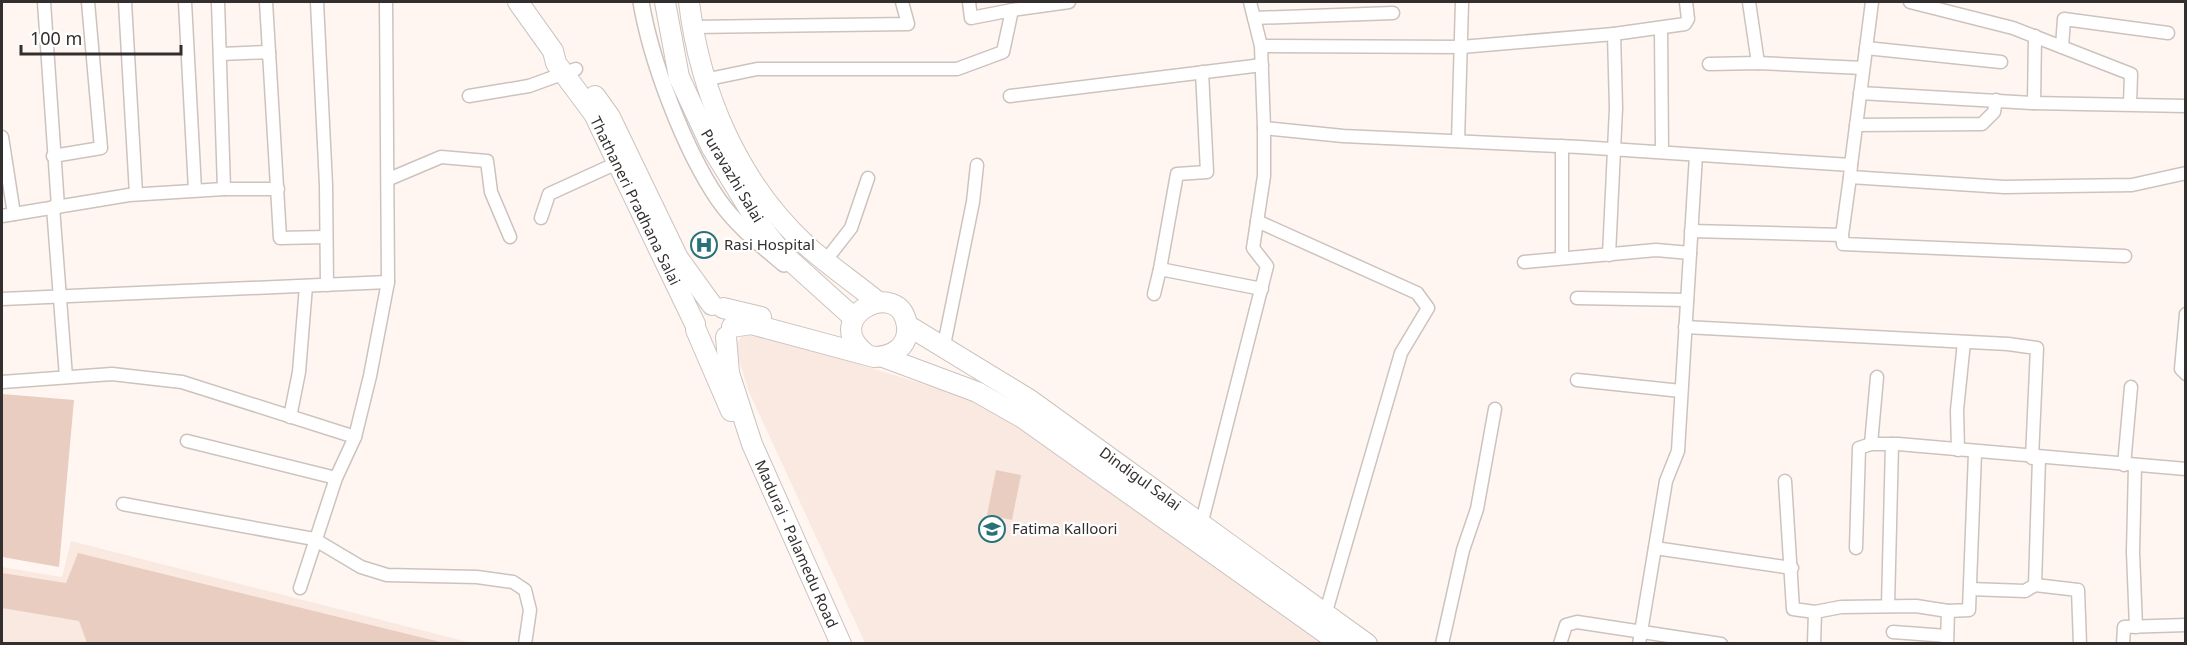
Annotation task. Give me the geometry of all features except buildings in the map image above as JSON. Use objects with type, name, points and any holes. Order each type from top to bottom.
[{"type":"main road","name":"Thathaneri Pradhana Salai","points":[[519,2],[553,51],[556,63],[570,71],[610,117],[678,258],[718,306]]},
{"type":"main road","name":"Puravazhi Salai","points":[[665,2],[679,77],[712,148],[769,237],[782,253],[825,291],[853,321]]},
{"type":"main road","name":"Puravazhi Salai","points":[[689,2],[704,80],[728,139],[762,198],[807,245],[878,302]]},
{"type":"main road","name":"Thathaneri Pradhana Salai","points":[[570,71],[594,114],[695,327]]},
{"type":"main road","points":[[718,306],[730,316],[729,332],[717,342],[706,341],[695,327],[698,313],[718,306],[827,334],[838,332],[853,321],[864,307],[878,302],[886,303],[900,311],[907,325],[904,343],[898,350],[874,356],[854,341],[853,321]]},
{"type":"main road","name":"Dindigul Salai","points":[[729,332],[751,324],[874,356],[977,392],[1014,413],[1199,532],[1367,644]]},
{"type":"main road","name":"Dindigul Salai","points":[[907,325],[944,345],[1030,400],[1341,644]]},
{"type":"main road","name":"Madurai - Palamedu Road","points":[[695,327],[730,409],[752,444]]},
{"type":"main road","name":"Madurai - Palamedu Road","points":[[729,332],[729,373],[752,444],[841,644]]},
{"type":"street","points":[[44,2],[59,296],[66,377]]},
{"type":"street","points":[[53,156],[101,148],[88,2]]},
{"type":"street","points":[[125,2],[126,51],[136,194]]},
{"type":"street","points":[[185,2],[195,190]]},
{"type":"street","points":[[218,2],[224,189]]},
{"type":"street","points":[[266,2],[280,238],[326,237]]},
{"type":"street","points":[[316,2],[327,285]]},
{"type":"street","points":[[300,588],[314,539],[336,478],[355,437],[370,376],[388,282],[386,2]]},
{"type":"street","points":[[641,2],[664,88],[704,176],[719,201],[749,235],[818,293],[825,291]]},
{"type":"street","points":[[692,27],[908,24],[902,2]]},
{"type":"street","points":[[969,2],[971,18],[1069,2]]},
{"type":"street","points":[[1199,532],[1267,266],[1253,248],[1264,176],[1264,128],[1261,46],[1250,2]]},
{"type":"street","points":[[1458,141],[1462,2]]},
{"type":"street","points":[[1261,46],[1461,47],[1614,34],[1685,24],[1689,19],[1686,2]]},
{"type":"street","points":[[1749,2],[1758,63]]},
{"type":"street","points":[[1872,2],[1842,235],[1843,244],[2125,256]]},
{"type":"street","points":[[1910,2],[2013,28],[2131,74],[2130,104]]},
{"type":"street","points":[[704,80],[756,69],[957,69],[1003,52],[1012,10]]},
{"type":"street","points":[[1254,18],[1393,12]]},
{"type":"street","points":[[2062,47],[2064,19],[2168,33]]},
{"type":"street","points":[[1661,28],[1662,152]]},
{"type":"street","points":[[1609,255],[1614,149],[1614,34]]},
{"type":"street","points":[[2034,103],[2035,36]]},
{"type":"street","points":[[1866,48],[2001,62]]},
{"type":"street","points":[[221,54],[269,52]]},
{"type":"street","points":[[1709,64],[1758,63],[1863,68]]},
{"type":"street","points":[[1010,96],[1262,65]]},
{"type":"street","points":[[469,96],[529,86],[570,71]]},
{"type":"street","points":[[1154,294],[1177,174],[1207,172],[1202,72]]},
{"type":"street","points":[[1860,93],[2034,103],[2186,106]]},
{"type":"street","points":[[1856,125],[1982,124],[1994,112],[1996,100]]},
{"type":"street","points":[[1264,128],[1343,136],[1696,154],[2004,187],[2132,185],[2186,173]]},
{"type":"street","points":[[2,136],[8,215],[136,194],[195,190],[278,189]]},
{"type":"street","points":[[1562,258],[1563,146]]},
{"type":"street","points":[[1641,637],[1666,482],[1678,451],[1696,154]]},
{"type":"street","points":[[389,179],[441,158],[487,161],[492,192],[510,237]]},
{"type":"street","points":[[541,219],[549,194],[617,163]]},
{"type":"street","points":[[944,345],[973,202],[977,165]]},
{"type":"street","points":[[826,260],[851,228],[868,178]]},
{"type":"street","points":[[1257,221],[1416,293],[1428,308],[1401,353],[1325,615]]},
{"type":"street","points":[[1691,231],[1842,235]]},
{"type":"street","points":[[1524,261],[1656,250],[1690,254]]},
{"type":"street","points":[[1160,269],[1262,289]]},
{"type":"street","points":[[2,299],[388,282]]},
{"type":"street","points":[[290,417],[299,372],[306,286]]},
{"type":"street","points":[[1577,298],[1687,300]]},
{"type":"street","points":[[2186,314],[2181,369],[2186,374]]},
{"type":"street","points":[[1685,327],[2037,348],[2035,585]]},
{"type":"street","points":[[1958,450],[1957,410],[1964,342]]},
{"type":"street","points":[[2,382],[112,374],[182,382],[355,437]]},
{"type":"street","points":[[1871,444],[1877,377]]},
{"type":"street","points":[[1577,380],[1681,391]]},
{"type":"street","points":[[2131,387],[2129,465],[2136,627]]},
{"type":"street","points":[[1442,644],[1463,550],[1477,509],[1495,409]]},
{"type":"street","points":[[187,441],[336,478]]},
{"type":"street","points":[[1856,548],[1859,448],[1871,444],[2186,469]]},
{"type":"street","points":[[1888,606],[1894,474],[1892,444]]},
{"type":"street","points":[[1785,481],[1792,568],[1792,609],[1815,612],[1841,607],[1916,606],[1969,610],[1975,453]]},
{"type":"street","points":[[123,504],[314,539],[361,567],[387,575],[477,577],[513,582],[525,590],[530,610],[525,644]]},
{"type":"street","points":[[1655,548],[1792,568]]},
{"type":"street","points":[[1970,589],[2025,591],[2035,585],[2078,590],[2080,644]]},
{"type":"street","points":[[1893,632],[1947,640],[1948,610]]},
{"type":"street","points":[[1814,644],[1815,612]]},
{"type":"street","points":[[1560,644],[1566,625],[1577,622],[1641,637],[1721,644]]},
{"type":"street","points":[[2123,644],[2124,627],[2186,624]]},
{"type":"shaded area","name":"Fatima Kalloori","points":[[746,329],[981,402],[1028,430],[1330,643],[865,643],[749,392],[735,347]]},
{"type":"shaded area","points":[[2,394],[74,400],[59,567],[2,557]]},
{"type":"shaded area","points":[[996,470],[1021,475],[1012,520],[987,515]]},
{"type":"shaded area","points":[[71,541],[472,643],[2,643],[2,567],[62,577]]},
{"type":"shaded area","points":[[78,553],[444,643],[87,643],[79,621],[2,608],[2,573],[66,583]]},
{"type":"place","name":"Rasi Hospital","points":[[704,245]]},
{"type":"place","name":"Fatima Kalloori","points":[[992,529]]}]
